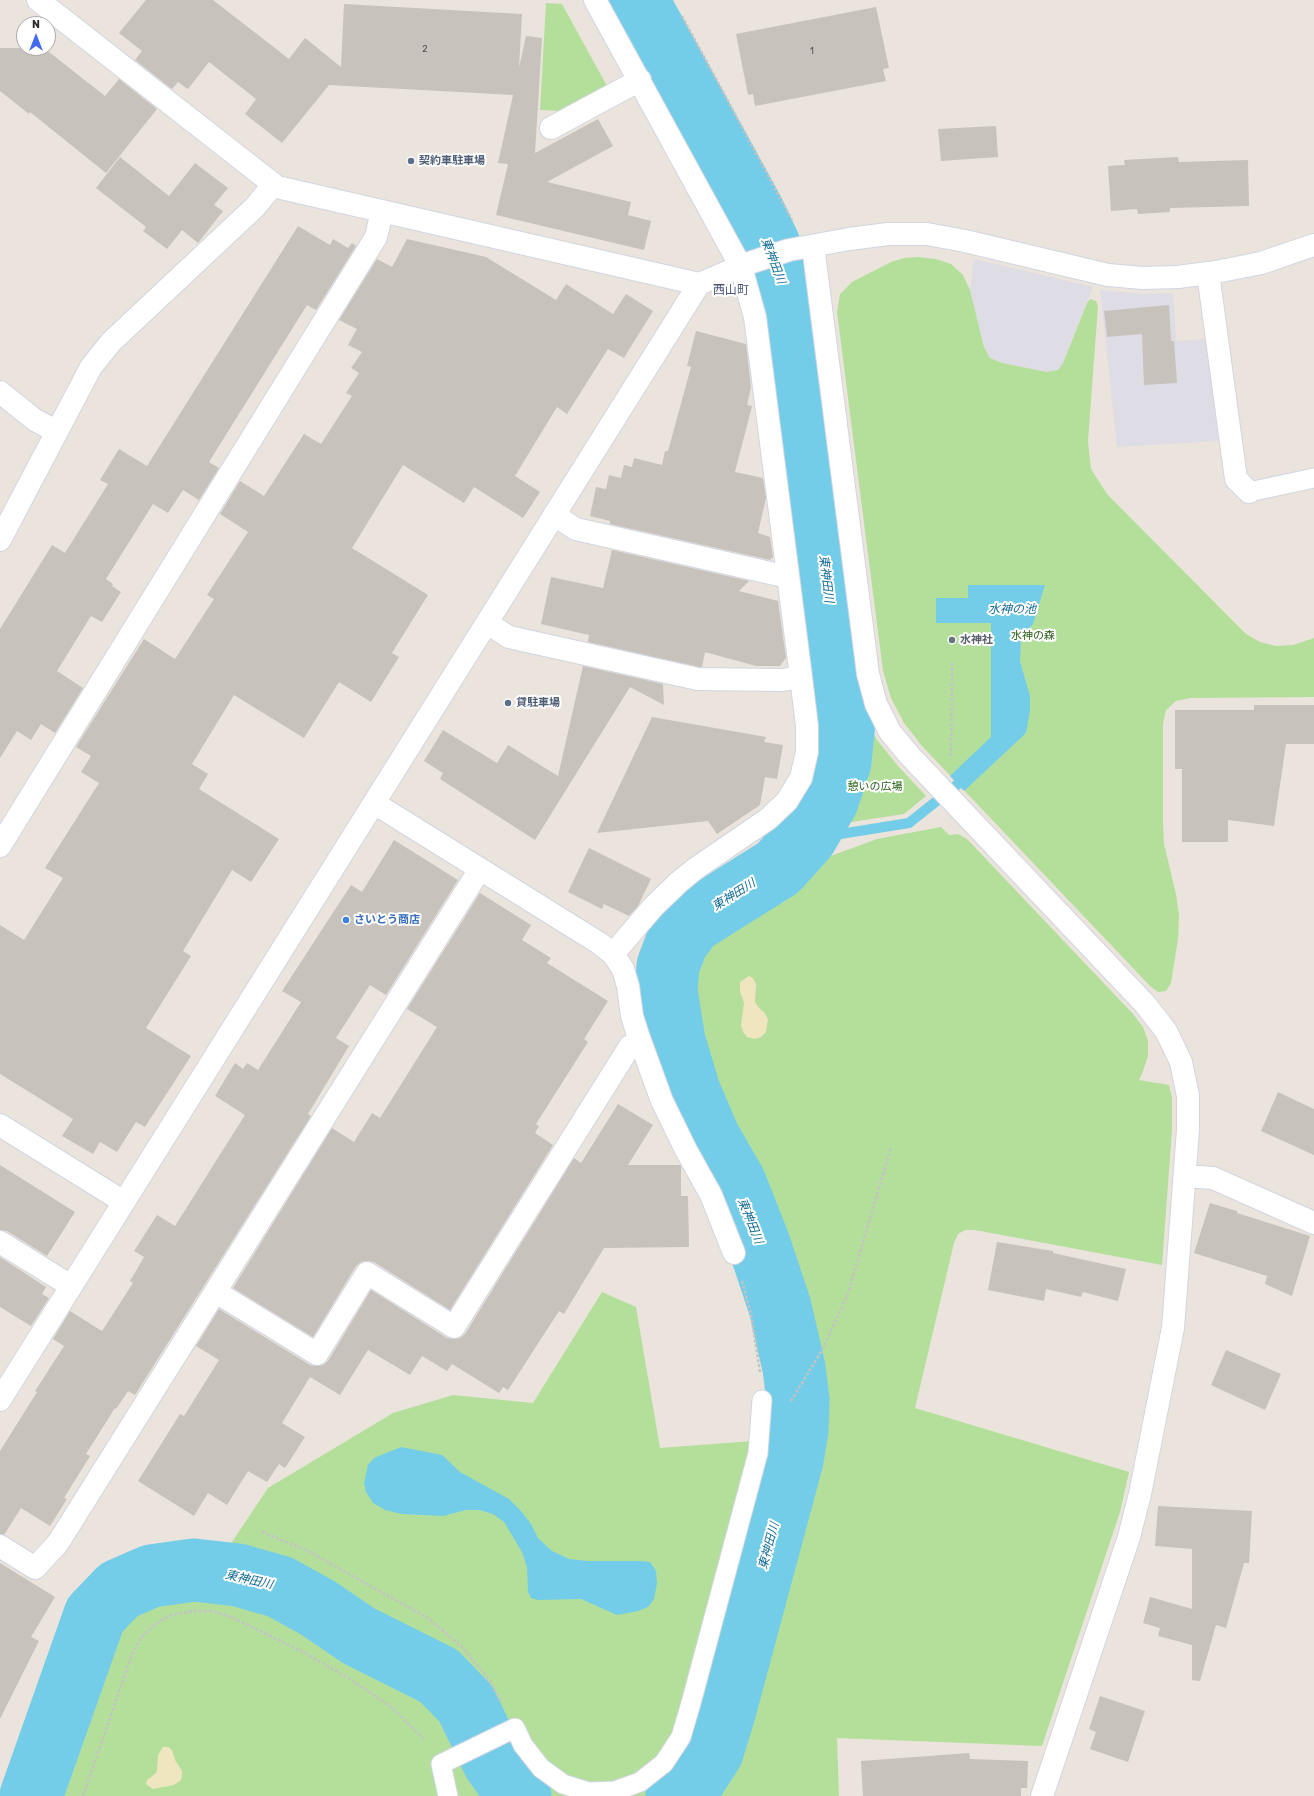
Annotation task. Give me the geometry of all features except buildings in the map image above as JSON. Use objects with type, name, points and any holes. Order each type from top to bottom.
[{"type":"street","points":[[38,0],[277,187],[699,284],[743,266],[790,250],[888,234],[927,234],[965,241],[1108,275],[1143,278],[1178,277],[1260,263],[1314,245]]},
{"type":"street","points":[[596,0],[743,266],[755,318],[807,726],[807,752],[800,778],[787,801],[768,819],[695,869],[679,882],[654,906],[613,954]]},
{"type":"street","points":[[551,128],[640,80]]},
{"type":"street","points":[[0,540],[91,367],[111,342],[256,207],[273,185]]},
{"type":"street","points":[[0,846],[376,236],[382,211]]},
{"type":"street","points":[[813,246],[868,674],[876,704],[890,732],[955,804],[1145,1004],[1166,1031],[1181,1062],[1188,1096],[1188,1130],[1173,1328],[1136,1516],[1042,1796]]},
{"type":"street","points":[[1208,273],[1236,479],[1249,492]]},
{"type":"street","points":[[0,1400],[699,284]]},
{"type":"street","points":[[0,392],[35,420],[56,431]]},
{"type":"street","points":[[554,515],[576,529],[788,577]]},
{"type":"street","points":[[487,623],[509,637],[698,679],[783,680],[801,677]]},
{"type":"street","points":[[374,803],[599,943],[613,954],[623,969],[628,986],[632,1016],[640,1043],[662,1101],[686,1150],[711,1195],[734,1253]]},
{"type":"street","points":[[0,1546],[35,1568],[58,1543],[480,869]]},
{"type":"street","points":[[216,1292],[316,1354],[368,1273],[454,1327],[630,1046],[640,1043]]},
{"type":"street","points":[[0,1125],[124,1202]]},
{"type":"street","points":[[1185,1176],[1213,1178],[1314,1223]]},
{"type":"street","points":[[0,1242],[71,1286]]},
{"type":"lane","points":[[1249,492],[1314,478]]},
{"type":"lane","points":[[448,1796],[440,1764],[511,1729],[540,1768],[563,1784],[589,1792],[616,1791],[640,1782],[664,1763],[681,1737],[694,1696],[758,1453],[762,1400]]},
{"type":"path","points":[[682,16],[788,213]]},
{"type":"path","points":[[947,762],[952,757],[952,663]]},
{"type":"path","points":[[790,1402],[822,1350],[847,1296],[891,1147]]},
{"type":"path","points":[[734,1253],[751,1314],[762,1400]]},
{"type":"path","points":[[262,1532],[306,1550],[428,1618],[462,1647],[490,1681],[511,1729]]},
{"type":"path","points":[[83,1796],[132,1657],[140,1639],[154,1625],[171,1615],[192,1611],[212,1611],[231,1617],[304,1653],[348,1678],[390,1706],[418,1731],[439,1756],[440,1764]]},
{"type":"shaded area","points":[[974,259],[1093,287],[1063,363],[1058,370],[1047,372],[1002,363],[990,358],[984,347],[970,290]]},
{"type":"shaded area","points":[[1100,290],[1142,294],[1173,293],[1176,341],[1206,339],[1220,441],[1117,447]]},
{"type":"green space","points":[[546,3],[562,4],[607,86],[561,111],[540,110]]},
{"type":"green space","name":"水神の森","points":[[918,257],[936,259],[951,264],[963,275],[970,290],[984,347],[990,358],[1002,363],[1047,372],[1058,370],[1063,363],[1087,303],[1090,299],[1096,301],[1098,306],[1088,441],[1091,469],[1107,494],[1246,634],[1260,642],[1276,646],[1293,645],[1314,638],[1314,697],[1190,698],[1176,701],[1166,710],[1163,724],[1164,844],[1176,894],[1179,915],[1178,939],[1171,983],[1166,991],[1158,992],[1151,987],[922,746],[904,723],[891,698],[883,671],[837,312],[840,294],[852,282],[891,262],[904,258]]},
{"type":"green space","name":"憩いの広場","points":[[856,700],[877,740],[898,766],[926,796],[904,814],[825,826],[837,805],[850,764]]},
{"type":"green space","points":[[941,827],[949,835],[958,834],[967,839],[1133,1014],[1143,1027],[1148,1041],[1148,1056],[1139,1080],[1169,1085],[1172,1098],[1172,1130],[1162,1265],[975,1230],[965,1230],[958,1234],[954,1243],[915,1408],[1129,1472],[1120,1512],[1042,1746],[837,1738],[839,1796],[701,1796],[727,1759],[740,1717],[807,1463],[813,1432],[814,1399],[810,1366],[795,1303],[774,1239],[749,1177],[724,1131],[704,1085],[690,1038],[682,990],[683,969],[690,950],[703,933],[828,857],[877,839]]},
{"type":"green space","points":[[602,1292],[636,1307],[660,1448],[779,1439],[777,1457],[698,1745],[678,1775],[653,1796],[547,1796],[528,1782],[507,1754],[479,1696],[448,1663],[367,1622],[327,1594],[286,1572],[224,1554],[268,1488],[393,1413],[453,1395],[533,1403]]},
{"type":"green space","points":[[194,1586],[235,1590],[274,1601],[310,1621],[351,1650],[429,1689],[452,1714],[480,1770],[499,1796],[47,1796],[109,1623],[128,1603],[155,1591]]},
{"type":"sand","points":[[749,976],[753,978],[756,984],[755,1002],[768,1019],[766,1032],[761,1037],[755,1039],[747,1037],[743,1032],[741,1025],[744,1003],[740,992],[740,982]]},
{"type":"sand","points":[[163,1747],[168,1747],[172,1750],[175,1760],[182,1771],[182,1777],[180,1781],[174,1785],[153,1789],[146,1784],[147,1780],[157,1771],[158,1755]]},
{"type":"water","name":"水神の池","points":[[968,585],[1045,585],[1033,624],[1021,637],[1020,661],[1030,696],[1030,710],[1026,733],[964,791],[950,776],[991,737],[991,623],[936,623],[936,598],[968,598]]},
{"type":"water","points":[[401,1447],[442,1455],[460,1472],[509,1499],[531,1524],[538,1538],[552,1551],[569,1559],[588,1561],[650,1562],[656,1571],[657,1584],[654,1599],[648,1607],[638,1611],[617,1615],[581,1599],[538,1600],[531,1598],[528,1592],[527,1567],[522,1552],[504,1522],[493,1514],[479,1510],[466,1510],[443,1516],[402,1514],[385,1510],[373,1503],[366,1492],[364,1483],[368,1465],[374,1458]]},
{"type":"waterway","name":"東神田川","points":[[637,0],[754,213],[769,245],[781,277],[797,356],[844,721],[840,762],[827,801],[806,837],[778,868],[692,922],[677,942],[668,966],[666,991],[674,1041],[689,1091],[709,1138],[735,1183],[759,1244],[780,1307],[794,1368],[798,1400],[797,1430],[792,1460],[724,1713],[712,1752],[690,1786],[677,1796]]},
{"type":"waterway","points":[[803,840],[909,823],[968,776]]},
{"type":"waterway","name":"東神田川","points":[[31,1796],[95,1615],[119,1590],[151,1576],[194,1570],[238,1575],[280,1587],[318,1608],[359,1636],[439,1676],[466,1704],[494,1762],[516,1793],[520,1796]]},
{"type":"place","name":"契約車駐車場","points":[[411,161]]},
{"type":"place","name":"水神社","points":[[952,640]]},
{"type":"place","name":"貸駐車場","points":[[508,703]]},
{"type":"place","name":"さいとう商店","points":[[346,920]]},
{"type":"district","name":"西山町","points":[[731,291]]}]
